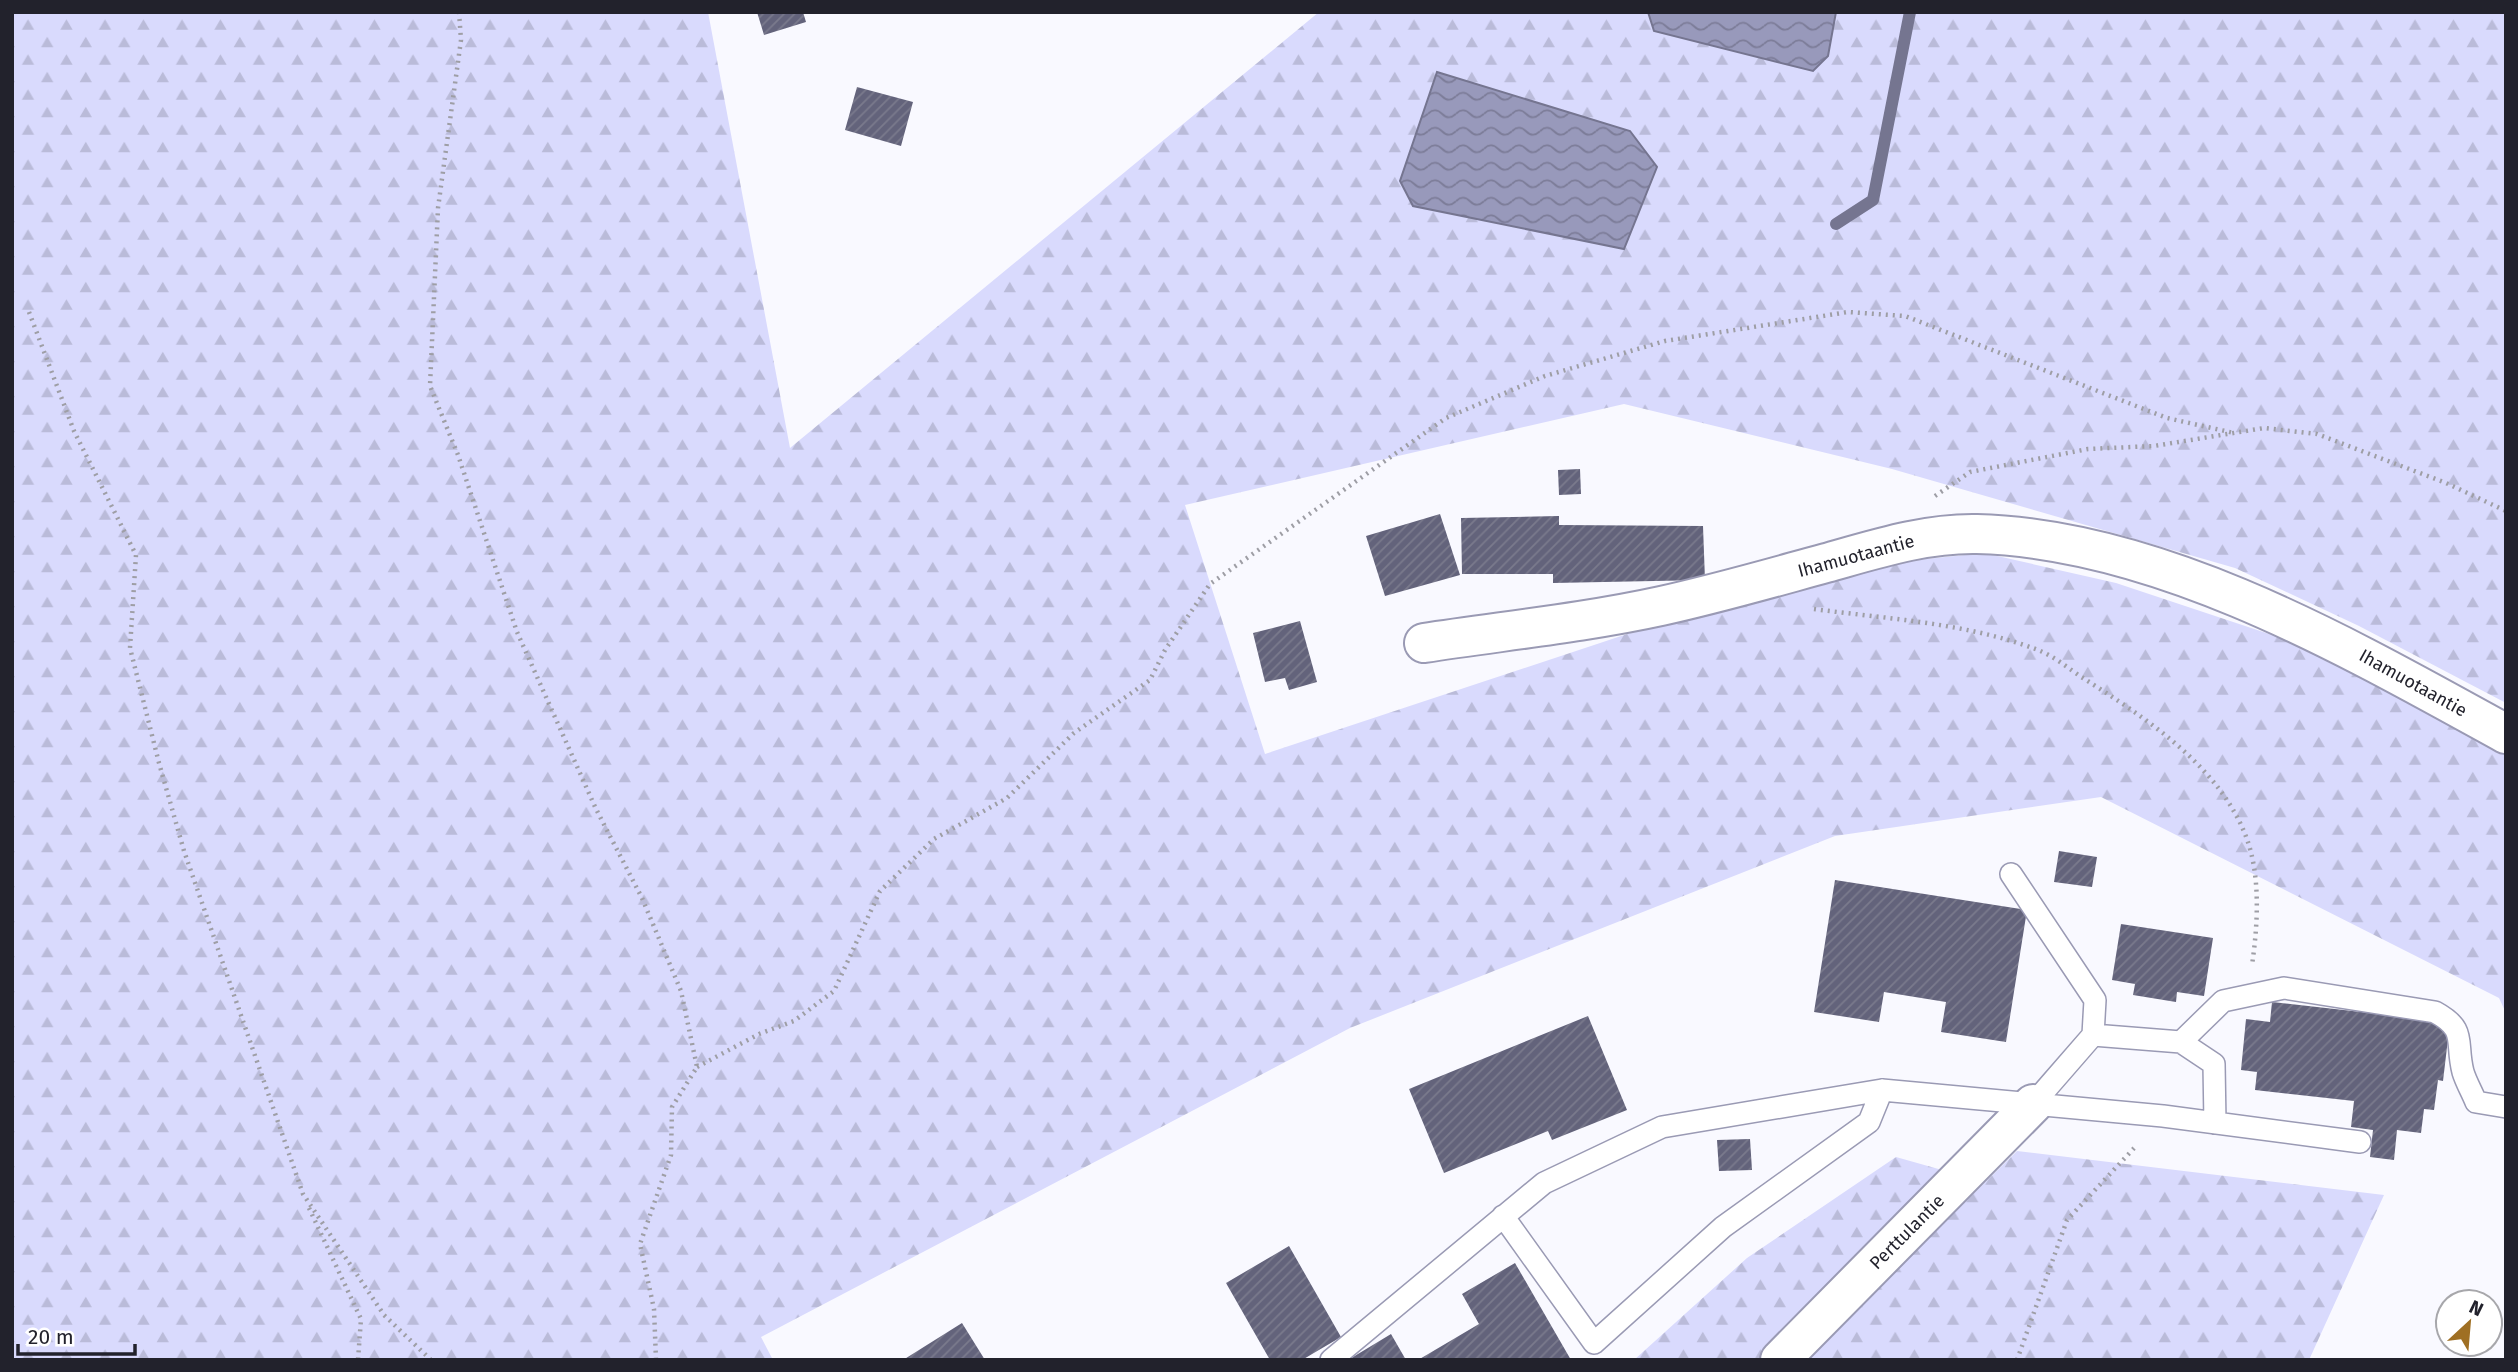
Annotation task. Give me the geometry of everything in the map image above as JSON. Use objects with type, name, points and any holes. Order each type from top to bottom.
[{"type":"street","name":"Ihamuotaantie","points":[[1424,643],[1659,607],[1905,540],[1974,534],[2041,538],[2135,562],[2227,594],[2349,648],[2506,734]]},
{"type":"street","name":"Perttulantie","points":[[1780,1360],[2033,1104]]},
{"type":"lane","points":[[2011,874],[2095,1000],[2093,1035],[2033,1104]]},
{"type":"lane","points":[[2180,1042],[2223,1002],[2284,988],[2435,1013],[2452,1022],[2458,1030],[2463,1071],[2476,1102],[2506,1107]]},
{"type":"lane","points":[[2093,1035],[2180,1042],[2214,1064],[2215,1123]]},
{"type":"lane","points":[[1503,1216],[1594,1343],[1723,1227],[1869,1122],[1882,1090]]},
{"type":"lane","points":[[1331,1360],[1544,1183],[1662,1127],[1882,1090],[2163,1116],[2360,1142]]},
{"type":"path","points":[[459,12],[461,40],[438,208],[430,386],[458,455],[517,632],[596,809],[642,898],[681,991],[697,1067]]},
{"type":"path","points":[[29,312],[74,431],[136,555],[131,648],[159,763],[184,851],[303,1194],[361,1319],[358,1360]]},
{"type":"path","points":[[656,1360],[654,1309],[640,1244],[671,1156],[671,1107],[697,1067],[759,1034],[794,1021],[834,991],[880,891],[934,839],[1007,798],[1074,733],[1150,680],[1165,650],[1210,584],[1446,418],[1545,376],[1665,341],[1848,312],[1905,316],[2167,418],[2234,433]]},
{"type":"path","points":[[1905,540],[1921,505],[1970,472],[2088,449],[2154,446],[2264,428],[2317,434],[2446,483],[2506,510]]},
{"type":"path","points":[[1805,608],[1909,621],[1992,637],[2040,651],[2131,708],[2188,754],[2225,799],[2246,835],[2258,899],[2256,932]]},
{"type":"path","points":[[2017,1360],[2067,1220],[2163,1116]]},
{"type":"path","points":[[303,1194],[384,1315],[430,1360]]},
{"type":"green space","points":[[12,12],[708,12],[790,448],[1319,12],[2506,12],[2506,703],[2359,626],[2235,568],[1892,469],[1624,404],[1185,505],[1265,754],[1820,570],[1984,553],[2116,583],[2323,652],[2506,753],[2506,1013],[2499,998],[2101,797],[1835,836],[1350,1028],[761,1337],[773,1360],[12,1360]]},
{"type":"green space","points":[[2017,1151],[2384,1195],[2309,1360],[1804,1360]]},
{"type":"green space","points":[[1896,1157],[1942,1170],[1759,1360],[1634,1360],[1747,1258]]},
{"type":"water","points":[[1648,12],[1836,12],[1828,56],[1813,71],[1654,31]]},
{"type":"water","points":[[1437,72],[1630,131],[1657,167],[1624,249],[1413,206],[1400,181]]},
{"type":"building","points":[[757,12],[803,12],[806,22],[764,35]]},
{"type":"building","points":[[857,87],[913,102],[901,146],[845,130]]},
{"type":"building","points":[[1580,469],[1581,494],[1559,495],[1558,470]]},
{"type":"building","points":[[1440,514],[1460,575],[1385,596],[1366,536]]},
{"type":"building","points":[[1559,516],[1559,525],[1703,526],[1705,580],[1553,583],[1553,574],[1462,574],[1461,518]]},
{"type":"building","points":[[1300,621],[1317,682],[1289,690],[1285,678],[1265,682],[1253,633]]},
{"type":"building","points":[[2059,851],[2097,857],[2092,887],[2054,882]]},
{"type":"building","points":[[1835,880],[2027,910],[2006,1042],[1941,1032],[1946,1002],[1884,992],[1879,1022],[1814,1012]]},
{"type":"building","points":[[2121,924],[2213,938],[2204,996],[2177,992],[2176,1002],[2133,995],[2135,984],[2112,980]]},
{"type":"building","points":[[2272,1002],[2450,1022],[2443,1081],[2438,1080],[2434,1110],[2424,1109],[2421,1133],[2397,1130],[2394,1160],[2370,1157],[2373,1130],[2351,1127],[2354,1101],[2255,1090],[2257,1072],[2241,1070],[2246,1019],[2270,1022]]},
{"type":"building","points":[[1588,1016],[1627,1110],[1552,1140],[1548,1131],[1444,1173],[1409,1089]]},
{"type":"building","points":[[1750,1139],[1752,1170],[1719,1171],[1717,1140]]},
{"type":"building","points":[[1289,1246],[1341,1337],[1302,1360],[1270,1360],[1226,1283]]},
{"type":"building","points":[[1515,1263],[1571,1360],[1418,1360],[1479,1324],[1462,1294]]},
{"type":"building","points":[[962,1323],[985,1360],[903,1360]]},
{"type":"building","points":[[1391,1334],[1406,1360],[1348,1360]]},
{"type":"waterway","points":[[1836,224],[1873,200],[1910,12]]}]
